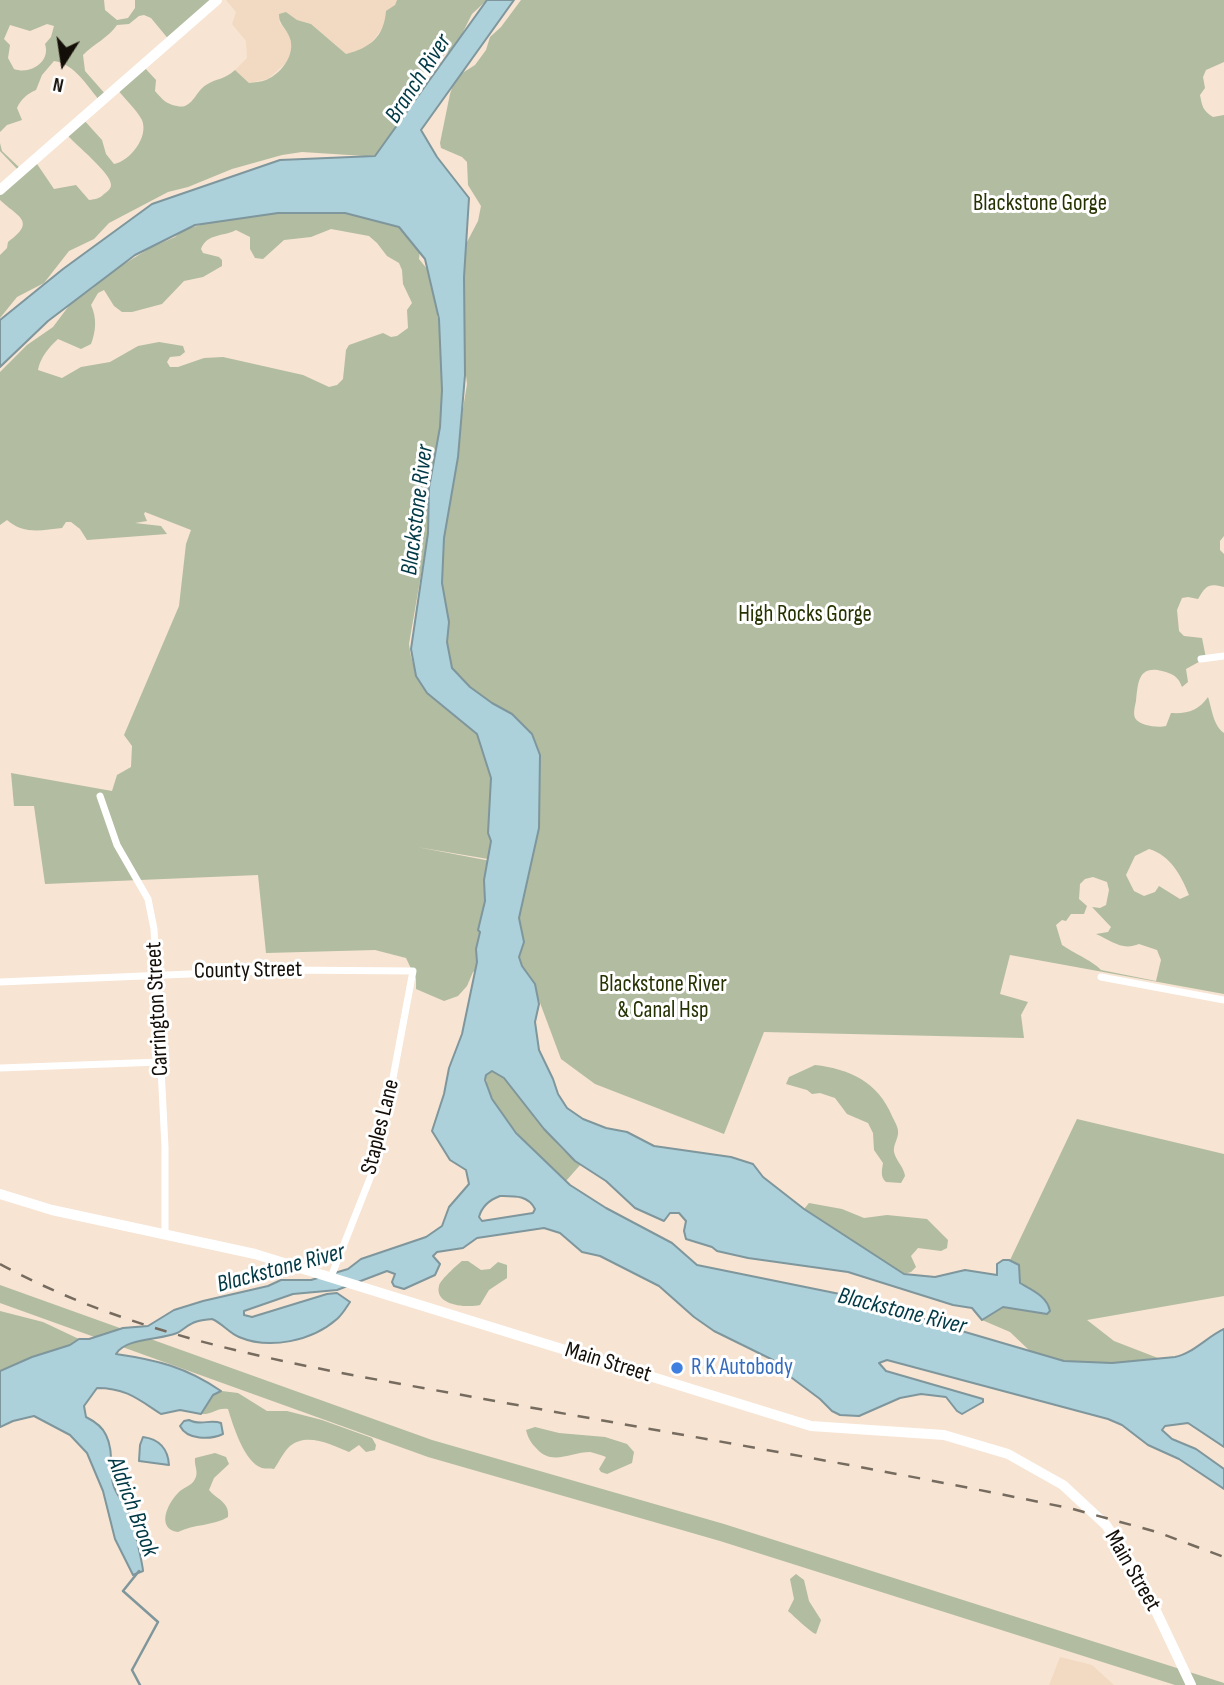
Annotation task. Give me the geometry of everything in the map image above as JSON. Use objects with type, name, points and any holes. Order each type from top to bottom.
[{"type":"main road","points":[[0,190],[217,0]]},
{"type":"main road","name":"Main Street","points":[[0,1194],[52,1210],[255,1254],[316,1273],[333,1274],[363,1287],[811,1426],[944,1435],[965,1439],[1008,1454],[1063,1485],[1106,1525],[1138,1573],[1189,1681]]},
{"type":"street","points":[[1201,659],[1224,656]]},
{"type":"street","name":"Carrington Street","points":[[100,796],[117,845],[148,899],[154,929],[165,1147],[165,1234]]},
{"type":"street","name":"County Street","points":[[0,982],[285,970],[413,971]]},
{"type":"street","name":"Staples Lane","points":[[333,1274],[378,1158],[413,971]]},
{"type":"street","points":[[1101,978],[1224,1000]]},
{"type":"street","points":[[0,1068],[160,1062]]},
{"type":"shaded area","points":[[226,0],[397,0],[385,25],[367,48],[346,54],[311,24],[297,20],[286,12],[279,22],[290,36],[292,51],[287,62],[268,79],[249,83],[235,70],[247,58],[246,41],[232,24],[236,12]]},
{"type":"shaded area","points":[[1060,1657],[1092,1665],[1114,1685],[1049,1685]]},
{"type":"green space","points":[[0,0],[104,0],[105,10],[117,20],[128,18],[135,8],[135,0],[218,0],[170,41],[151,18],[144,15],[129,24],[117,25],[83,55],[85,71],[107,96],[100,101],[74,71],[54,61],[42,75],[36,90],[25,97],[17,108],[22,120],[7,125],[0,132]],"holes":[[[47,24],[54,26],[51,37],[45,44],[45,56],[38,66],[26,70],[14,69],[8,58],[10,45],[4,39],[10,25],[30,31]]]},
{"type":"green space","points":[[397,0],[487,0],[472,14],[455,48],[436,60],[415,84],[400,136],[375,155],[302,152],[282,155],[232,169],[168,192],[109,223],[94,239],[69,251],[44,283],[17,297],[0,318],[0,255],[7,248],[8,242],[22,229],[23,224],[18,215],[0,200],[0,191],[20,172],[0,151],[0,143],[2,151],[22,170],[35,161],[54,189],[76,185],[89,200],[97,198],[110,189],[110,180],[66,134],[83,119],[102,140],[106,154],[114,164],[132,153],[143,134],[142,120],[117,89],[144,67],[156,80],[155,91],[160,97],[170,104],[182,107],[190,103],[206,85],[235,70],[249,83],[266,80],[278,72],[287,61],[291,47],[279,14],[286,12],[297,20],[311,24],[346,54],[369,45],[374,40],[382,28],[386,11],[395,5]]},
{"type":"green space","points":[[521,0],[1224,0],[1224,62],[1206,70],[1203,77],[1205,88],[1200,95],[1204,108],[1210,115],[1224,115],[1224,536],[1220,541],[1220,550],[1224,554],[1224,587],[1208,586],[1198,599],[1182,598],[1177,610],[1179,631],[1184,636],[1202,638],[1206,658],[1186,669],[1188,682],[1182,687],[1177,678],[1169,673],[1154,670],[1144,673],[1139,682],[1134,714],[1137,721],[1145,725],[1166,726],[1171,713],[1192,710],[1208,697],[1215,721],[1224,733],[1224,994],[1010,955],[1000,994],[1028,1002],[1021,1015],[1024,1038],[764,1032],[724,1134],[595,1084],[561,1059],[530,976],[507,949],[533,808],[450,687],[432,600],[467,384],[462,342],[462,262],[481,206],[468,185],[467,162],[441,148],[440,143],[456,77],[475,65],[486,50],[490,37]],"holes":[[[1149,849],[1169,861],[1189,895],[1180,899],[1159,886],[1155,892],[1144,896],[1134,891],[1126,875],[1135,856]],[[1093,877],[1107,882],[1109,890],[1106,905],[1100,908],[1092,907],[1111,927],[1108,932],[1096,934],[1122,946],[1139,944],[1157,950],[1161,960],[1156,981],[1101,970],[1062,945],[1056,925],[1062,920],[1066,921],[1071,914],[1084,914],[1087,906],[1079,899],[1080,884]]]},
{"type":"green space","points":[[339,209],[397,219],[420,250],[419,259],[432,275],[438,292],[437,316],[444,337],[444,423],[409,644],[412,662],[427,689],[450,710],[491,737],[493,821],[488,859],[417,847],[501,863],[491,961],[473,972],[467,986],[458,996],[444,1001],[416,989],[416,979],[406,958],[375,950],[266,953],[258,875],[45,884],[34,806],[14,806],[11,773],[112,791],[117,775],[131,767],[132,746],[124,735],[179,606],[186,544],[191,530],[145,512],[147,521],[135,523],[161,526],[167,534],[87,540],[71,522],[66,522],[62,528],[40,530],[20,528],[7,520],[0,525],[0,372],[27,345],[53,327],[71,303],[108,274],[150,248],[175,237],[183,230],[221,219],[268,212]],"holes":[[[331,229],[369,236],[387,256],[399,263],[402,270],[403,284],[412,303],[407,310],[408,328],[397,336],[391,337],[383,333],[349,345],[343,379],[337,385],[329,387],[303,375],[223,357],[204,358],[170,367],[167,362],[170,357],[180,356],[185,352],[183,346],[159,342],[138,346],[110,362],[81,367],[62,378],[38,370],[45,353],[58,339],[81,349],[91,344],[95,324],[91,305],[98,293],[104,290],[114,306],[122,312],[132,312],[162,304],[184,281],[203,277],[222,266],[219,257],[203,253],[201,249],[211,238],[236,230],[250,237],[250,249],[255,258],[263,259],[284,240],[311,237]]]},
{"type":"green space","points":[[815,1065],[851,1074],[879,1094],[898,1129],[894,1152],[905,1176],[901,1183],[886,1182],[883,1178],[883,1163],[874,1150],[873,1133],[868,1123],[847,1114],[835,1098],[820,1093],[812,1094],[786,1084],[789,1077]]},
{"type":"green space","points":[[492,1071],[503,1077],[557,1143],[581,1164],[566,1181],[530,1147],[505,1118],[488,1088],[486,1075]]},
{"type":"green space","points":[[1077,1119],[1224,1154],[1224,1296],[1087,1320],[1114,1341],[1158,1358],[1112,1363],[1064,1361],[1030,1351],[1010,1332],[982,1320],[986,1318],[983,1317]]},
{"type":"green space","points":[[809,1203],[842,1209],[864,1218],[887,1215],[927,1219],[948,1240],[947,1248],[941,1251],[918,1248],[911,1256],[916,1267],[904,1274],[804,1209]]},
{"type":"green space","points":[[462,1261],[468,1261],[481,1270],[490,1269],[498,1262],[507,1265],[507,1278],[489,1290],[480,1305],[447,1302],[439,1293],[440,1283]]},
{"type":"green space","points":[[0,1285],[432,1440],[724,1524],[1224,1685],[1175,1685],[720,1541],[428,1457],[0,1303]]},
{"type":"green space","points":[[0,1311],[43,1322],[79,1339],[70,1345],[0,1371]]},
{"type":"green space","points":[[222,1391],[238,1393],[267,1411],[287,1411],[322,1420],[372,1438],[376,1445],[375,1450],[366,1452],[359,1445],[349,1452],[320,1441],[304,1440],[290,1446],[274,1469],[262,1468],[245,1451],[228,1409],[201,1414],[213,1395]]},
{"type":"green space","points":[[535,1427],[559,1433],[605,1437],[627,1444],[634,1452],[632,1463],[607,1474],[599,1469],[606,1457],[596,1453],[549,1457],[537,1449],[529,1438],[526,1430]]},
{"type":"green space","points":[[215,1453],[226,1457],[229,1464],[214,1478],[209,1490],[225,1504],[228,1517],[178,1532],[171,1530],[165,1521],[167,1509],[178,1493],[195,1479],[195,1458]]},
{"type":"green space","points":[[796,1574],[804,1580],[809,1601],[821,1620],[816,1634],[788,1611],[794,1599],[790,1579]]},
{"type":"water","name":"Blackstone River","points":[[487,0],[514,0],[421,130],[437,157],[469,198],[464,277],[465,375],[458,457],[444,538],[442,583],[449,622],[447,642],[452,668],[470,687],[512,714],[532,734],[540,755],[539,828],[519,918],[524,942],[519,957],[535,984],[539,1004],[535,1022],[539,1050],[558,1094],[567,1108],[583,1119],[606,1128],[627,1132],[654,1146],[731,1157],[753,1164],[763,1177],[804,1209],[904,1274],[935,1277],[965,1270],[997,1275],[997,1264],[1009,1260],[1019,1265],[1020,1283],[1042,1297],[1050,1311],[1047,1314],[1003,1307],[982,1320],[972,1308],[953,1305],[848,1272],[717,1251],[686,1239],[686,1221],[679,1213],[670,1213],[664,1221],[635,1208],[606,1181],[575,1161],[544,1129],[504,1078],[492,1071],[486,1075],[485,1080],[492,1099],[516,1133],[570,1185],[606,1208],[672,1243],[697,1265],[889,1304],[931,1322],[1064,1361],[1112,1363],[1175,1357],[1224,1329],[1224,1447],[1188,1423],[1165,1426],[1162,1430],[1172,1439],[1196,1449],[1224,1469],[1224,1489],[1179,1459],[1148,1445],[1122,1425],[1108,1419],[887,1360],[879,1363],[886,1371],[983,1399],[983,1402],[962,1414],[946,1397],[921,1394],[900,1398],[859,1416],[840,1415],[780,1369],[773,1360],[714,1331],[659,1286],[600,1256],[582,1252],[560,1233],[544,1228],[477,1238],[463,1248],[437,1252],[433,1256],[440,1264],[435,1275],[404,1289],[394,1286],[392,1282],[395,1274],[387,1271],[337,1290],[293,1294],[244,1311],[244,1315],[252,1317],[337,1293],[350,1302],[327,1327],[303,1338],[277,1343],[251,1341],[235,1335],[212,1319],[196,1322],[177,1333],[135,1342],[121,1349],[116,1354],[171,1366],[196,1376],[221,1391],[213,1395],[201,1414],[180,1410],[161,1414],[131,1395],[97,1388],[84,1406],[86,1417],[97,1424],[106,1435],[110,1447],[113,1484],[132,1522],[143,1571],[133,1575],[115,1539],[103,1491],[87,1453],[70,1435],[34,1416],[0,1427],[0,1371],[70,1345],[79,1339],[89,1339],[123,1328],[148,1326],[174,1310],[203,1301],[268,1286],[281,1280],[311,1280],[348,1269],[361,1259],[426,1237],[442,1226],[449,1207],[469,1184],[466,1170],[450,1160],[432,1131],[449,1068],[462,1034],[477,962],[478,930],[485,901],[484,880],[491,841],[488,833],[491,778],[477,734],[427,693],[416,676],[411,649],[428,533],[429,488],[440,427],[442,390],[439,319],[425,259],[399,227],[345,213],[278,213],[195,225],[135,255],[48,321],[0,367],[0,320],[63,269],[152,204],[280,160],[375,156]],"holes":[[[500,1196],[520,1197],[529,1201],[535,1209],[533,1213],[482,1221],[479,1217],[486,1204]]]},
{"type":"water","points":[[189,1420],[221,1423],[223,1434],[206,1438],[188,1434],[180,1426]]},
{"type":"water","points":[[143,1437],[162,1446],[169,1465],[139,1461]]},
{"type":"waterway","name":"Aldrich Brook","points":[[139,1571],[123,1591],[158,1622],[132,1670],[140,1685]]},
{"type":"railway","points":[[0,1264],[56,1292],[115,1315],[236,1350],[360,1376],[1073,1509],[1157,1532],[1224,1557]]},
{"type":"place","name":"R K Autobody","points":[[677,1368]]},
{"type":"water label","name":"Branch River","points":[[419,79]]},
{"type":"park label","name":"Blackstone Gorge","points":[[1040,204]]},
{"type":"park label","name":"High Rocks Gorge","points":[[805,615]]},
{"type":"park label","name":"Blackstone River & Canal Hsp","points":[[663,998]]}]
